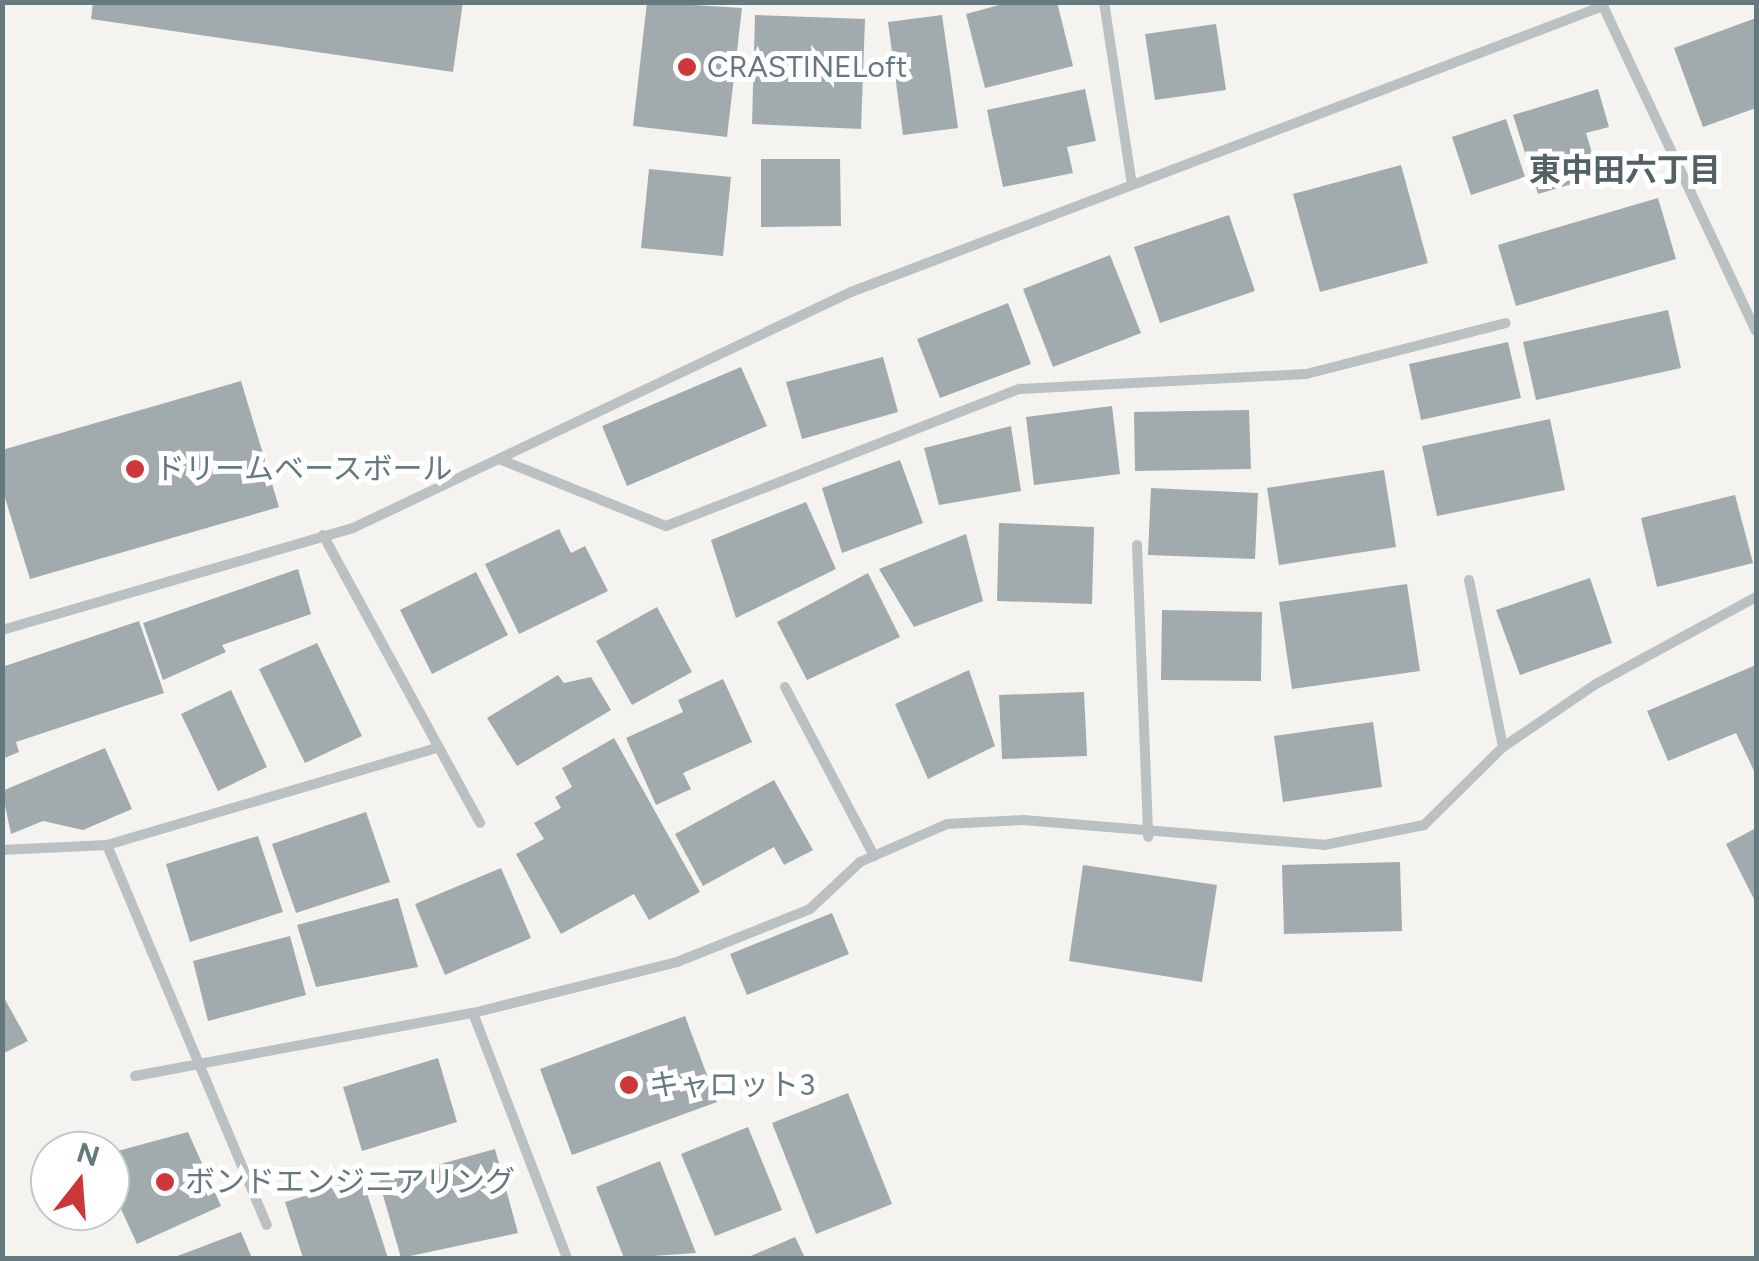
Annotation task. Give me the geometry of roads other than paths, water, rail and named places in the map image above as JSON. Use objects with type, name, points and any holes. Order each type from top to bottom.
[{"type":"street","points":[[1104,2],[1132,184]]},
{"type":"street","points":[[2,630],[323,535],[499,459],[852,292],[1609,4],[1756,332]]},
{"type":"street","points":[[499,459],[666,526],[1020,388],[1306,374],[1506,323]]},
{"type":"street","points":[[323,535],[434,749],[480,823]]},
{"type":"street","points":[[1137,545],[1148,837]]},
{"type":"street","points":[[1469,580],[1503,747]]},
{"type":"street","points":[[135,1076],[196,1068],[472,1014],[744,936],[810,909],[874,856],[947,824],[1024,820],[1148,837],[1324,845],[1424,825],[1503,747],[1596,684],[1756,597]]},
{"type":"street","points":[[785,688],[874,856]]},
{"type":"street","points":[[2,850],[107,845],[434,749]]},
{"type":"street","points":[[107,845],[196,1068],[267,1225]]},
{"type":"street","points":[[472,1014],[567,1258]]},
{"type":"place","name":"CRASTINELoft","points":[[687,67]]},
{"type":"place","name":"ドリームベースボール","points":[[135,469]]},
{"type":"place","name":"キャロット3","points":[[629,1085]]},
{"type":"place","name":"ボンドエンジニアリング","points":[[165,1182]]},
{"type":"district","name":"東中田六丁目","points":[[1625,170]]}]
